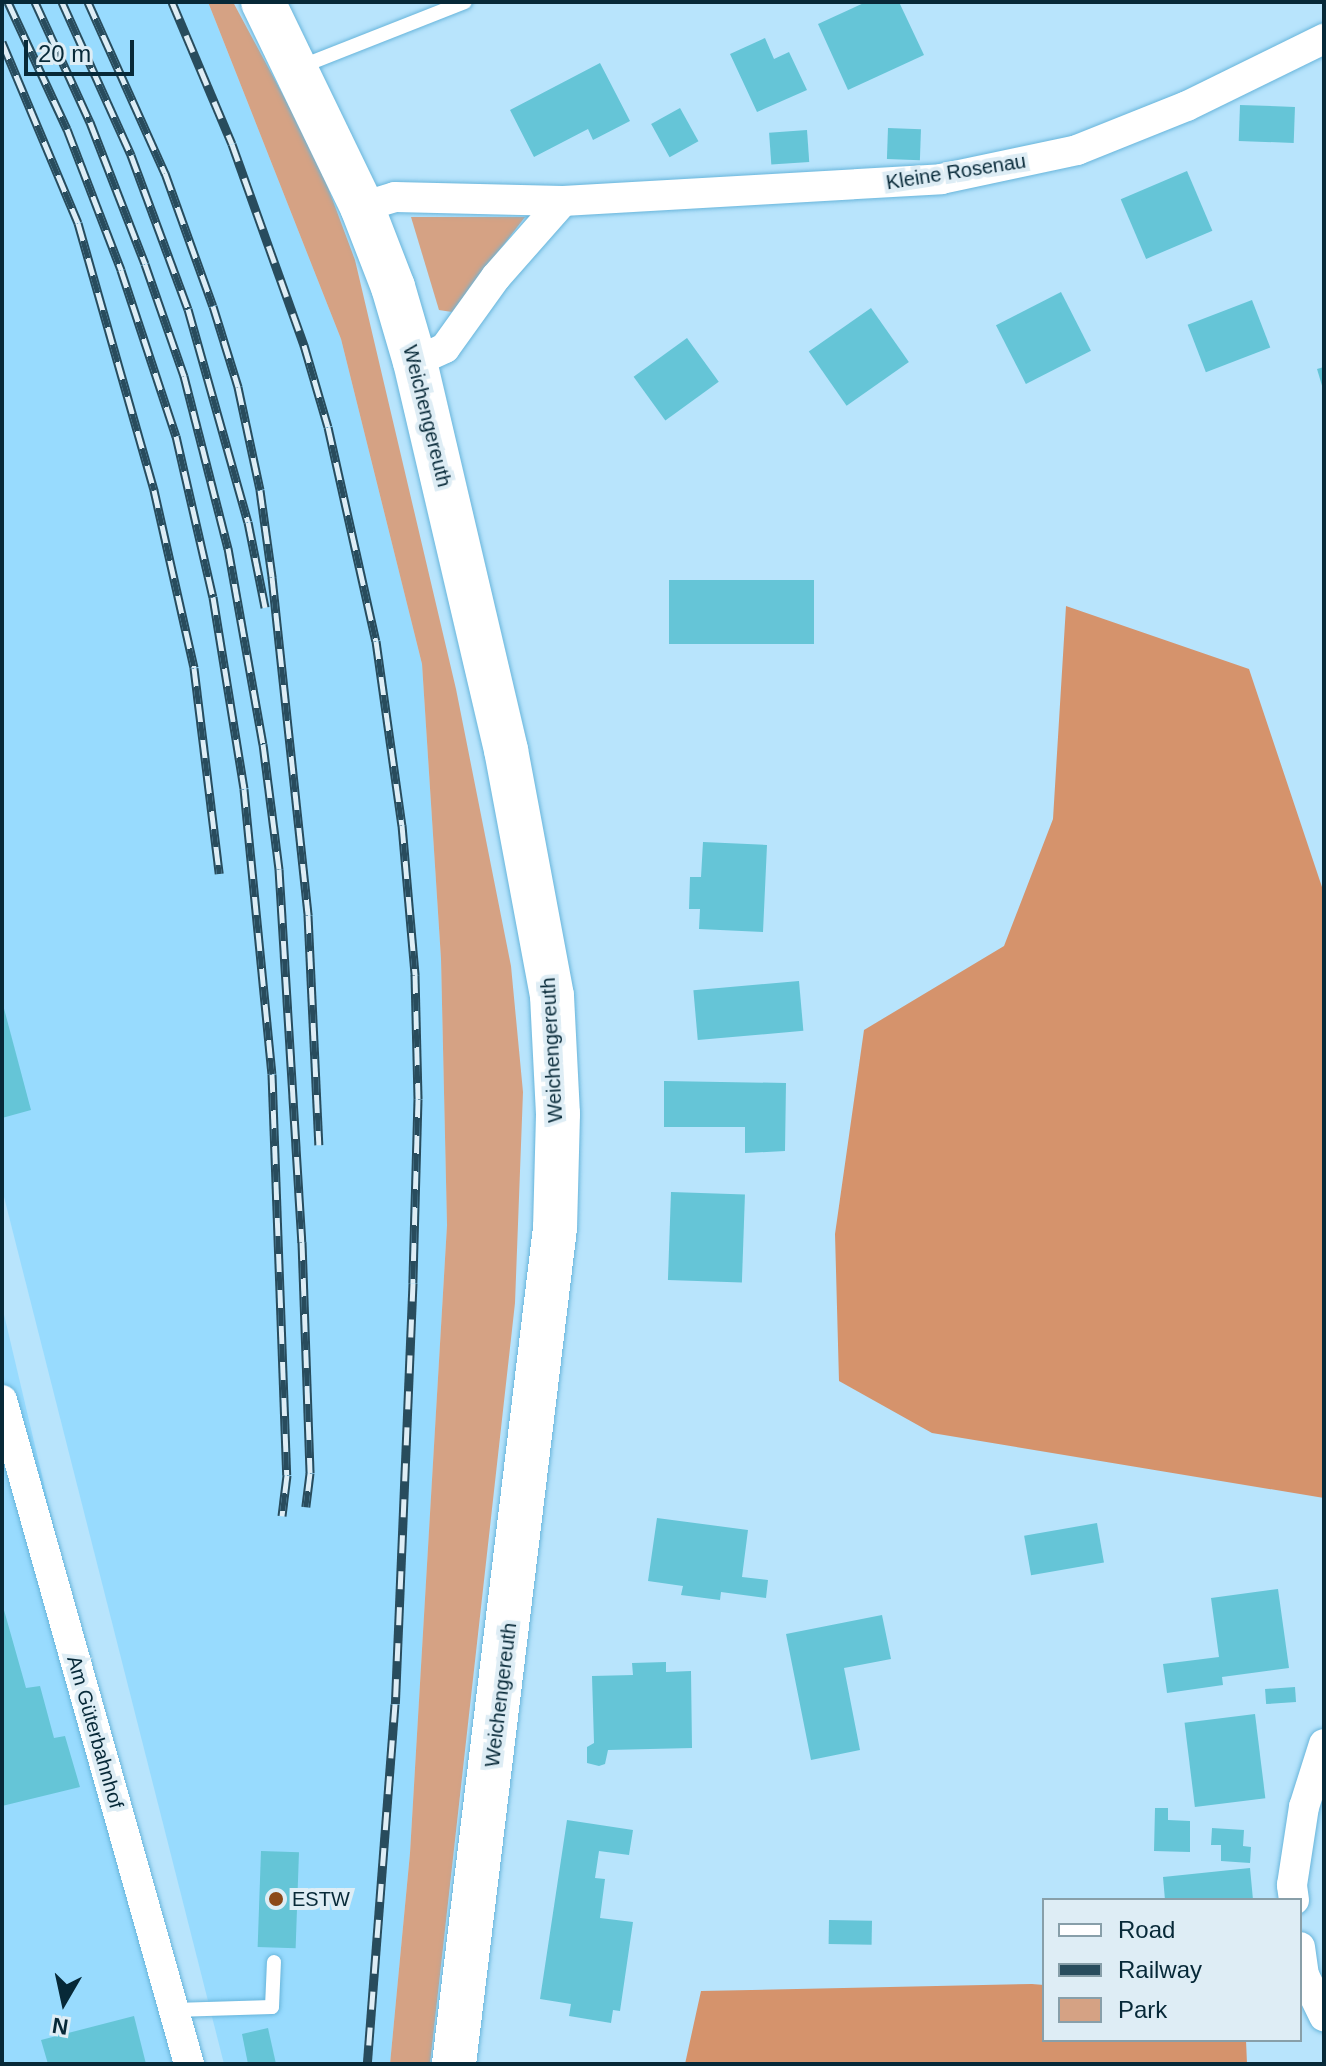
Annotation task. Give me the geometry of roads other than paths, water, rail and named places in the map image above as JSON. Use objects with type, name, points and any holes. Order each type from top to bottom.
[{"type":"main road","name":"Weichengereuth","points":[[263,2],[362,207],[393,287],[415,362],[506,750],[538,905],[552,996],[558,1114],[555,1228],[454,2064]]},
{"type":"street","name":"Kleine Rosenau","points":[[362,207],[395,197],[563,201],[941,179],[1077,150],[1187,106],[1324,39]]},
{"type":"street","points":[[415,362],[445,348],[496,277],[563,201]]},
{"type":"street","name":"Am Güterbahnhof","points":[[2,1400],[189,2064]]},
{"type":"street","points":[[1294,1898],[1292,1885],[1304,1807],[1324,1744]]},
{"type":"street","points":[[1302,1961],[1304,1975],[1324,2016]]},
{"type":"lane","points":[[296,69],[465,2]]},
{"type":"lane","points":[[174,2010],[272,2007],[274,1962]]},
{"type":"railway","points":[[8,2],[67,129],[121,270],[176,436],[213,597],[244,789],[272,1074],[287,1475],[282,1516]]},
{"type":"railway","points":[[35,2],[90,122],[145,264],[184,376],[228,548],[263,744],[279,869],[302,1242],[310,1473],[306,1507]]},
{"type":"railway","points":[[62,2],[131,155],[188,309],[248,522],[265,607]]},
{"type":"railway","points":[[88,2],[165,173],[213,306],[238,387],[260,490],[308,915],[319,1145]]},
{"type":"railway","points":[[172,2],[232,144],[304,345],[328,427],[376,641],[402,825],[415,975],[418,1099],[413,1283],[395,1704],[367,2064]]},
{"type":"railway","points":[[2,42],[78,223],[154,490],[194,668],[219,873]]},
{"type":"place","name":"ESTW","points":[[276,1899]]}]
